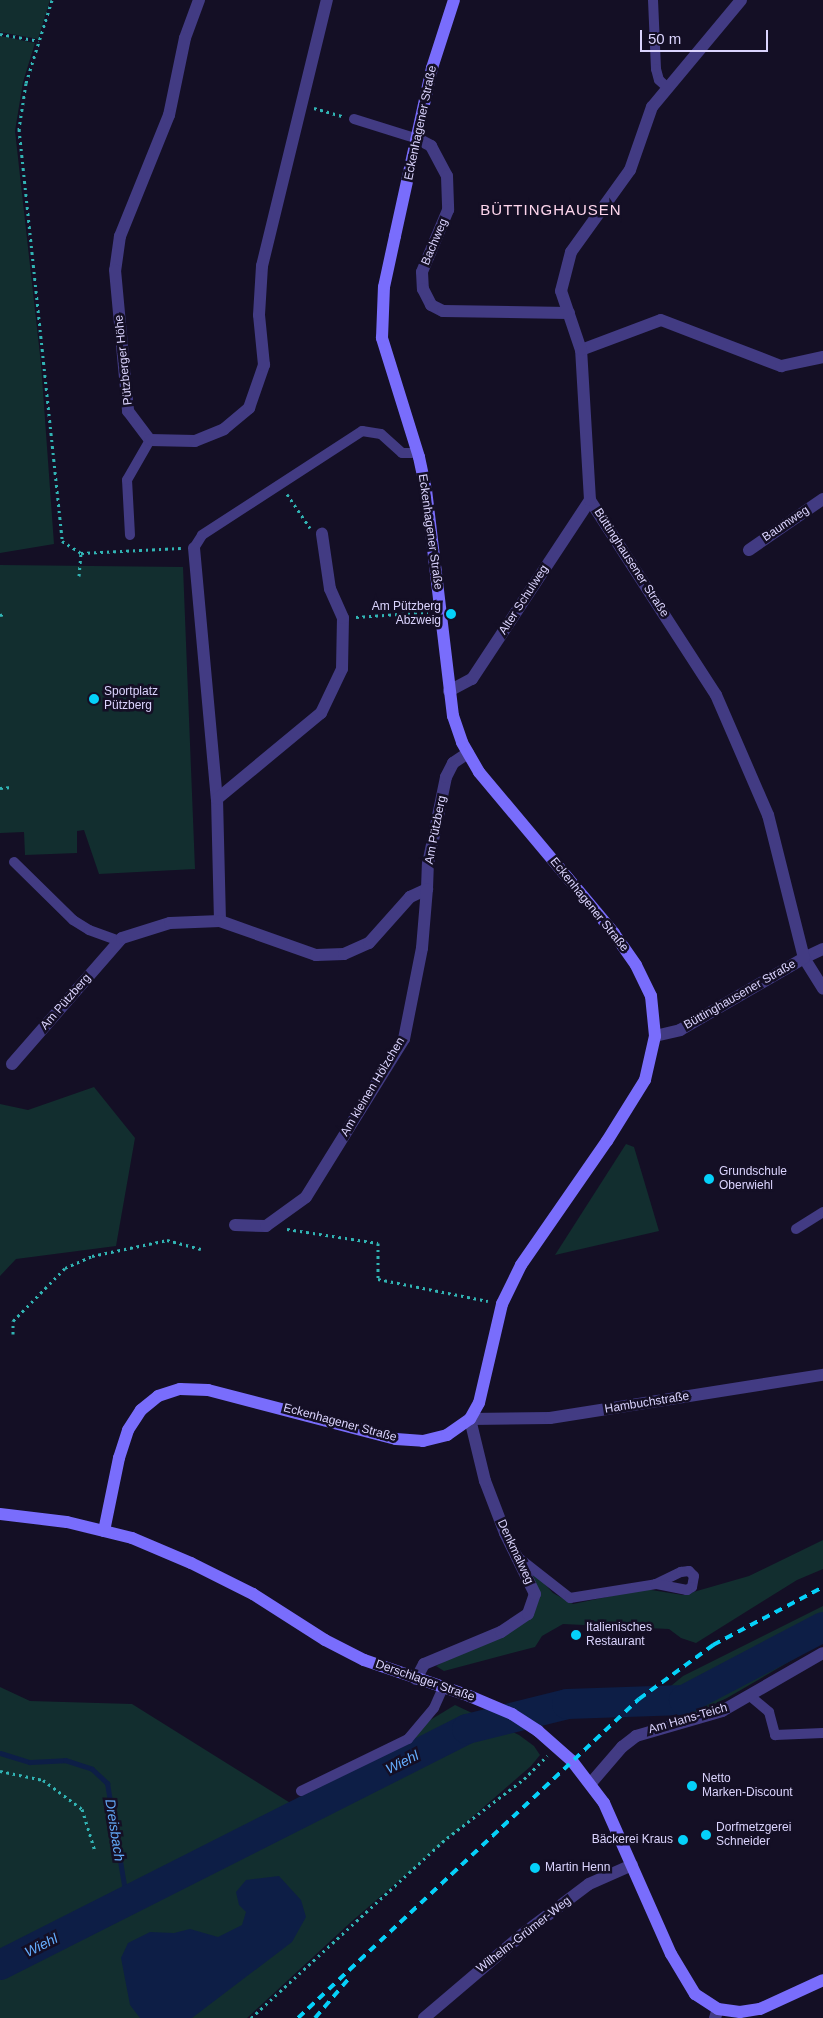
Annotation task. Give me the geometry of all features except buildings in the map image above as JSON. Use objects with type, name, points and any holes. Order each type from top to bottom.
[{"type":"main road","name":"Eckenhagener Straße","points":[[104,1531],[119,1458],[128,1430],[141,1410],[152,1400],[180,1388],[208,1390],[396,1439],[423,1441],[447,1435],[470,1419],[479,1403],[502,1304],[521,1265],[607,1141],[644,1080],[655,1036],[651,996],[636,965],[614,933],[479,772],[455,725],[449,691],[426,490],[418,453],[382,338],[384,288],[432,68],[454,0]]},
{"type":"main road","name":"Derschlager Straße","points":[[0,1514],[67,1522],[132,1538],[191,1563],[252,1594],[325,1640],[364,1660],[487,1703],[538,1731],[556,1746],[591,1784],[616,1827],[686,1982],[695,1994],[716,2013]]},
{"type":"main road","points":[[716,2013],[760,2009],[823,1980]]},
{"type":"street","name":"Pützberger Höhe","points":[[150,440],[128,411],[115,270],[120,236],[169,116],[185,38],[199,0]]},
{"type":"street","points":[[150,440],[195,440],[224,428],[249,408],[264,364],[260,315],[262,266],[327,0]]},
{"type":"street","name":"Büttinghausener Straße","points":[[655,1036],[680,1030],[804,958],[768,815],[716,695],[590,500],[581,350],[561,291],[570,252],[630,170],[652,107],[741,0]]},
{"type":"street","name":"Bachweg","points":[[418,139],[432,146],[447,176],[448,210],[422,272],[422,290],[431,305],[443,311],[569,313]]},
{"type":"street","points":[[581,350],[661,320],[781,366],[823,357]]},
{"type":"street","name":"Baumweg","points":[[749,550],[823,499]]},
{"type":"street","name":"Alter Schulweg","points":[[449,691],[472,679],[590,500]]},
{"type":"street","points":[[217,799],[321,713],[342,669],[343,618],[330,589],[322,534]]},
{"type":"street","points":[[194,548],[217,799],[220,921]]},
{"type":"street","name":"Am Pützberg","points":[[12,1064],[120,941],[170,923],[220,921],[316,954],[344,954],[369,943],[410,897],[427,889],[428,864],[446,777],[453,763],[468,753]]},
{"type":"street","name":"Am kleinen Hölzchen","points":[[266,1226],[306,1197],[404,1039],[422,948],[427,889]]},
{"type":"street","points":[[823,949],[804,958],[823,989]]},
{"type":"street","points":[[235,1225],[266,1226]]},
{"type":"street","name":"Hambuchstraße","points":[[470,1419],[550,1418],[823,1375]]},
{"type":"street","name":"Denkmalweg","points":[[416,1679],[424,1664],[501,1632],[528,1614],[535,1594],[515,1554],[485,1481],[470,1419]]},
{"type":"street","name":"Am Hans-Teich","points":[[591,1784],[636,1736],[722,1711],[823,1653]]},
{"type":"street","name":"Wilhelm-Grümer-Weg","points":[[424,2018],[524,1933],[589,1884],[632,1865]]},
{"type":"lane","points":[[653,0],[656,69],[659,80],[668,88]]},
{"type":"lane","points":[[354,119],[418,139]]},
{"type":"lane","points":[[194,548],[202,535],[280,482],[362,431],[381,434],[402,453],[418,453]]},
{"type":"lane","points":[[130,535],[127,480],[150,440]]},
{"type":"lane","points":[[14,862],[73,920],[89,930],[120,941]]},
{"type":"lane","points":[[796,1229],[823,1212]]},
{"type":"lane","points":[[515,1554],[570,1598],[608,1594],[656,1584]]},
{"type":"lane","points":[[301,1791],[408,1739],[434,1708],[443,1688]]},
{"type":"lane","points":[[750,1696],[769,1712],[776,1735],[823,1734]]},
{"type":"path","points":[[52,0],[26,82],[19,129],[62,542],[81,553],[194,548]]},
{"type":"path","points":[[0,34],[38,41]]},
{"type":"path","points":[[302,104],[354,119]]},
{"type":"path","points":[[280,482],[310,528],[322,534]]},
{"type":"path","points":[[78,576],[81,553]]},
{"type":"path","points":[[350,618],[426,612]]},
{"type":"path","points":[[0,788],[12,787]]},
{"type":"path","points":[[266,1226],[378,1243],[378,1279],[502,1304]]},
{"type":"path","points":[[13,1334],[13,1321],[65,1268],[92,1256],[167,1240],[201,1249]]},
{"type":"path","points":[[251,2018],[447,1838],[524,1779],[556,1746]]},
{"type":"path","points":[[0,1771],[43,1780],[82,1809],[95,1851]]},
{"type":"green space","points":[[0,0],[50,0],[38,39],[0,32]]},
{"type":"green space","points":[[0,36],[35,43],[23,82],[15,131],[41,364],[54,544],[0,553]]},
{"type":"green space","name":"Sportplatz Pützberg","points":[[0,565],[183,567],[195,869],[99,874],[84,830],[77,831],[77,853],[25,855],[24,832],[0,833]]},
{"type":"green space","points":[[94,1087],[135,1138],[116,1246],[16,1259],[0,1276],[0,1104],[28,1110]]},
{"type":"green space","points":[[626,1144],[634,1147],[659,1231],[555,1255]]},
{"type":"green space","points":[[823,1540],[823,1569],[797,1580],[696,1643],[681,1638],[669,1629],[563,1624],[542,1636],[535,1647],[444,1671],[436,1666],[528,1617],[529,1567],[553,1593],[573,1604],[645,1589],[683,1595],[749,1576]]},
{"type":"green space","points":[[823,1606],[823,1642],[727,1698],[694,1714],[638,1713],[683,1676]]},
{"type":"green space","points":[[0,1687],[30,1701],[132,1704],[292,1804],[455,1705],[519,1735],[534,1746],[540,1755],[531,1766],[351,1922],[247,2018],[0,2018]]},
{"type":"water","points":[[279,1876],[301,1900],[306,1917],[292,1942],[192,2018],[140,2018],[130,2005],[121,1958],[128,1943],[150,1932],[174,1933],[190,1929],[218,1937],[242,1925],[246,1912],[239,1905],[236,1892],[246,1880]]},
{"type":"waterway","name":"Wiehl","points":[[0,1965],[467,1729],[567,1704],[684,1700],[823,1627]]},
{"type":"waterway","name":"Dreisbach","points":[[0,1753],[30,1762],[65,1760],[92,1769],[107,1783],[127,1903]]},
{"type":"railway","points":[[298,2018],[639,1699],[713,1645],[823,1587]]},
{"type":"railway","points":[[315,2018],[351,1976]]},
{"type":"place","name":"Am Pützberg Abzweig","points":[[451,614]]},
{"type":"place","name":"Sportplatz Pützberg","points":[[94,699]]},
{"type":"place","name":"Grundschule Oberwiehl","points":[[709,1179]]},
{"type":"place","name":"Italienisches Restaurant","points":[[576,1635]]},
{"type":"place","name":"Netto Marken-Discount","points":[[692,1786]]},
{"type":"place","name":"Dorfmetzgerei Schneider","points":[[706,1835]]},
{"type":"place","name":"Bäckerei Kraus","points":[[683,1840]]},
{"type":"place","name":"Martin Henn","points":[[535,1868]]},
{"type":"district","name":"BÜTTINGHAUSEN","points":[[551,210]]}]
